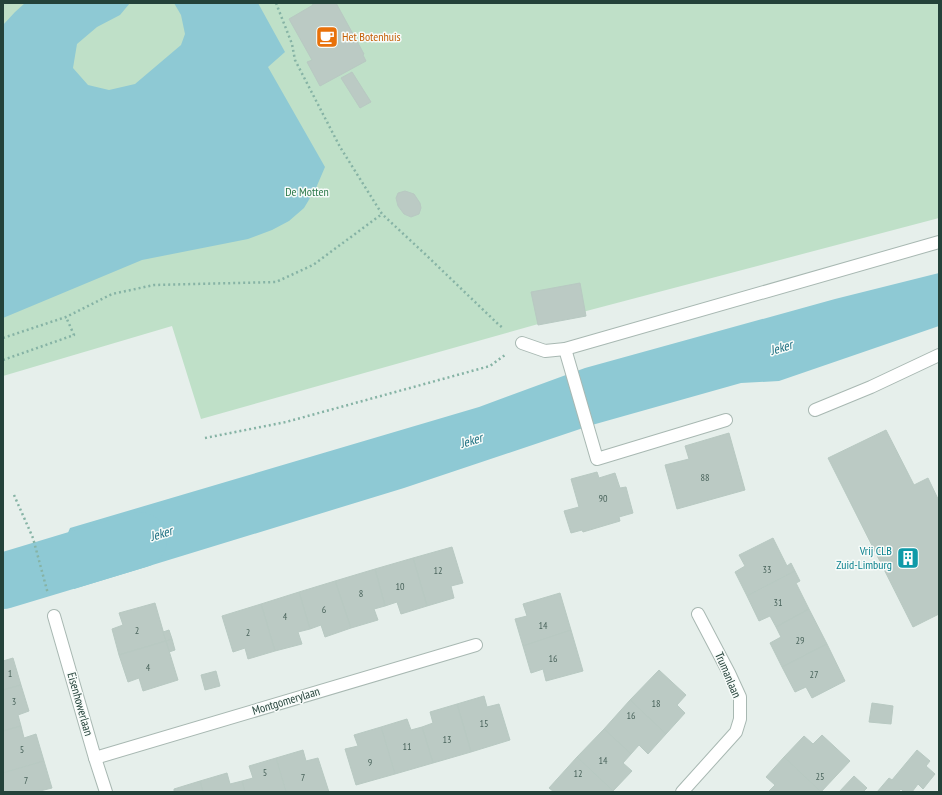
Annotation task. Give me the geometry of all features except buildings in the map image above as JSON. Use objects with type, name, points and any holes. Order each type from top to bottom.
[{"type":"street","points":[[522,343],[545,351],[565,349],[939,242]]},
{"type":"street","points":[[565,349],[597,458],[726,420]]},
{"type":"street","points":[[815,410],[871,387],[939,355]]},
{"type":"street","name":"Trumanlaan","points":[[682,792],[736,732],[740,719],[740,697],[698,614]]},
{"type":"street","name":"Eisenhowerlaan","points":[[54,616],[106,792]]},
{"type":"street","name":"Montgomerylaan","points":[[95,758],[476,645]]},
{"type":"path","points":[[205,438],[286,422],[490,366],[522,343],[498,324],[382,214],[340,147],[295,60],[292,44],[276,3]]},
{"type":"path","points":[[3,338],[66,317],[112,294],[154,284],[276,282],[313,265],[382,214]]},
{"type":"path","points":[[3,360],[74,335],[66,317]]},
{"type":"path","points":[[14,495],[33,538],[54,616]]},
{"type":"green space","name":"De Motten","points":[[3,3],[939,3],[939,218],[556,319],[201,419],[172,326],[3,376]]},
{"type":"water","points":[[25,3],[130,3],[120,15],[97,27],[77,44],[73,68],[88,85],[109,90],[135,84],[181,45],[185,34],[181,15],[174,3],[258,3],[285,52],[268,67],[325,167],[316,188],[304,208],[289,221],[272,230],[248,239],[142,260],[3,318],[3,25]]},
{"type":"water","points":[[939,273],[939,326],[779,381],[741,383],[592,425],[404,488],[74,589],[61,549],[70,528],[479,407],[585,368],[835,299]]},
{"type":"water","points":[[5,554],[23,601],[3,607],[3,555]]},
{"type":"waterway","name":"Jeker","points":[[3,581],[139,540]]},
{"type":"place","name":"Het Botenhuis","points":[[327,37]]},
{"type":"place","name":"Vrij CLB Zuid-Limburg","points":[[908,558]]}]
